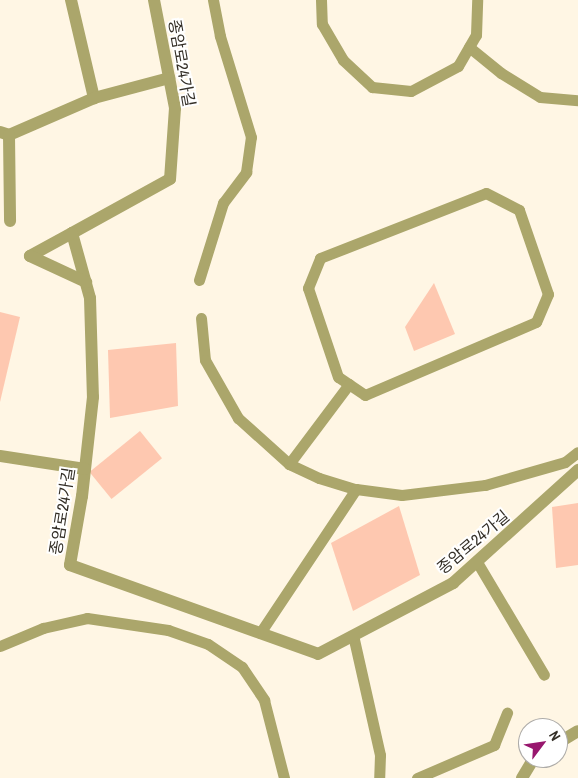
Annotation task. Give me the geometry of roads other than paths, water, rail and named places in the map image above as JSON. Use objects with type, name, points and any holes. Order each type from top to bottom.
[{"type":"street","points":[[71,0],[94,98]]},
{"type":"street","name":"종암로24가길","points":[[154,0],[175,108],[170,179],[72,233],[90,298],[93,397],[86,469],[70,565],[318,654],[454,583],[578,470]]},
{"type":"street","points":[[10,222],[4,133],[94,98],[169,78]]},
{"type":"street","points":[[72,233],[30,256],[86,282]]},
{"type":"street","points":[[0,456],[86,469]]},
{"type":"lane","points":[[199,280],[223,203],[246,172],[251,137],[220,36],[213,0]]},
{"type":"lane","points":[[321,0],[322,24],[343,60],[372,87],[411,91],[458,66],[476,35],[477,0]]},
{"type":"lane","points":[[469,47],[500,73],[540,97],[578,100]]},
{"type":"lane","points":[[486,192],[519,210],[548,294],[536,322],[365,395],[349,384],[338,377],[308,288],[320,258],[486,192]]},
{"type":"lane","points":[[200,318],[204,360],[238,418],[289,464],[319,478],[356,489],[402,495],[485,485],[565,462],[578,452]]},
{"type":"lane","points":[[289,464],[349,384]]},
{"type":"lane","points":[[260,633],[356,489]]},
{"type":"lane","points":[[476,562],[544,675]]},
{"type":"lane","points":[[0,646],[43,628],[87,618],[168,630],[208,644],[242,667],[264,700],[284,778]]},
{"type":"lane","points":[[354,635],[380,755],[379,778]]},
{"type":"lane","points":[[417,778],[494,745],[507,713]]}]
